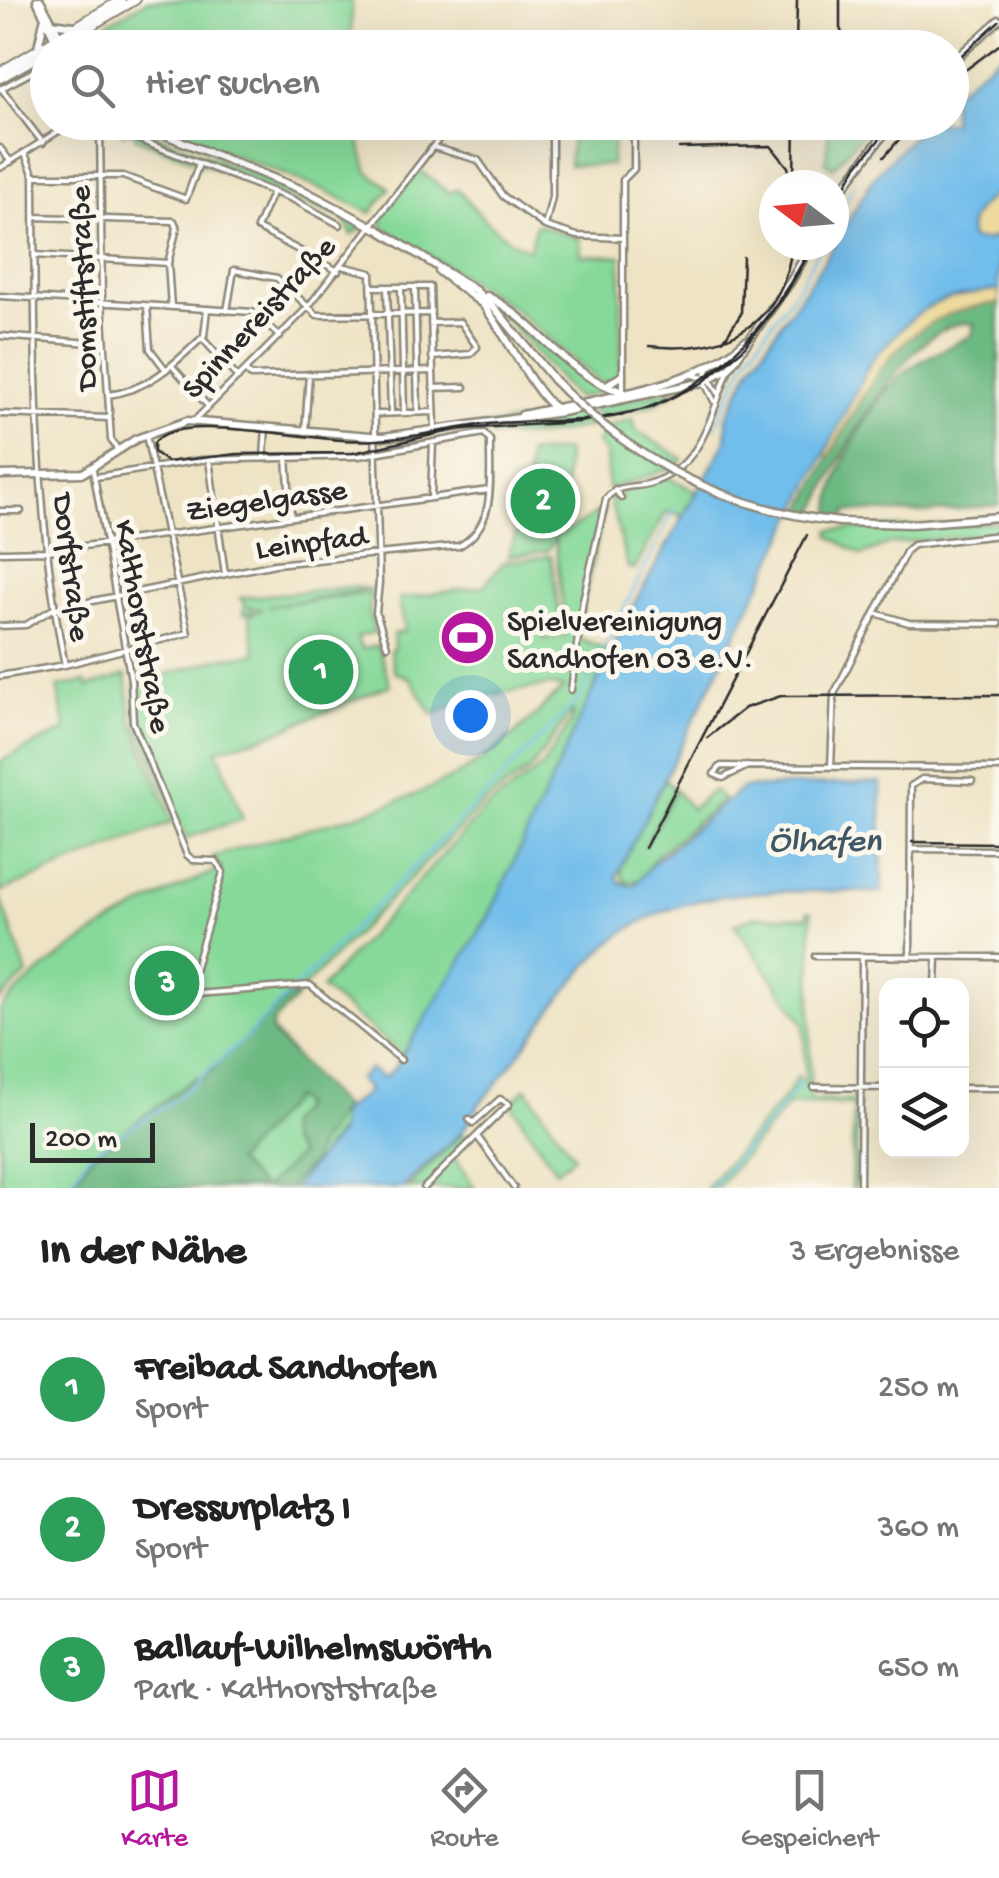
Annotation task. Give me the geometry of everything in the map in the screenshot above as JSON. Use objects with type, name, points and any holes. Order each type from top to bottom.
[{"type":"main road","points":[[39,0],[51,30]]},
{"type":"main road","points":[[76,30],[122,0]]},
{"type":"main road","points":[[48,22],[76,30],[135,0]]},
{"type":"main road","points":[[969,47],[999,20]]},
{"type":"main road","points":[[48,22],[51,30]]},
{"type":"main road","points":[[0,75],[30,59]]},
{"type":"main road","points":[[0,75],[30,60]]},
{"type":"main road","points":[[177,140],[318,197],[370,225],[512,311],[579,372],[624,395],[710,365],[737,348],[761,323]]},
{"type":"main road","points":[[849,180],[879,140]]},
{"type":"main road","points":[[196,420],[375,436],[558,410],[706,380],[729,368],[801,260]]},
{"type":"main road","points":[[434,266],[507,324]]},
{"type":"main road","points":[[475,290],[554,380],[628,444],[699,486],[757,507],[840,522],[912,524],[999,517]]},
{"type":"main road","points":[[481,302],[508,337],[538,390],[558,410]]},
{"type":"main road","points":[[603,386],[622,376]]},
{"type":"main road","points":[[531,412],[538,390]]},
{"type":"main road","points":[[506,418],[558,410]]},
{"type":"main road","name":"Spinnereistraße","points":[[94,474],[118,450],[146,436],[196,420]]},
{"type":"main road","points":[[0,474],[94,474]]},
{"type":"street","points":[[30,74],[0,89],[30,127]]},
{"type":"street","points":[[0,168],[48,140]]},
{"type":"street","name":"Domstiftstraße","points":[[100,140],[104,344],[111,440],[118,450]]},
{"type":"street","points":[[139,140],[273,191],[340,225]]},
{"type":"street","name":"Spinnereistraße","points":[[196,420],[308,307],[438,140]]},
{"type":"street","points":[[545,226],[552,198],[552,140]]},
{"type":"street","points":[[624,395],[623,180],[634,169],[634,140]]},
{"type":"street","points":[[433,147],[478,160],[504,196],[545,226],[577,236],[622,238]]},
{"type":"street","points":[[0,148],[11,162]]},
{"type":"street","points":[[25,154],[34,176],[123,176],[186,199],[199,164]]},
{"type":"street","name":"Dorfstraße","points":[[34,176],[40,475],[53,609],[65,665]]},
{"type":"street","points":[[273,191],[257,228],[340,268],[368,270],[376,452],[375,607],[387,646]]},
{"type":"street","points":[[34,217],[174,222],[177,228],[168,262],[171,307]]},
{"type":"street","points":[[34,255],[168,262]]},
{"type":"street","points":[[226,311],[234,270],[270,274],[319,316],[431,313]]},
{"type":"street","points":[[415,285],[418,412]]},
{"type":"street","points":[[371,286],[430,286],[434,428]]},
{"type":"street","points":[[387,286],[391,413]]},
{"type":"street","points":[[401,286],[404,413]]},
{"type":"street","points":[[0,296],[253,312],[280,337]]},
{"type":"street","points":[[146,306],[150,350],[208,405]]},
{"type":"street","points":[[108,396],[139,388],[169,368],[202,338],[207,310]]},
{"type":"street","points":[[431,323],[460,322],[477,347],[470,354],[432,356]]},
{"type":"street","points":[[0,336],[104,344]]},
{"type":"street","points":[[202,338],[238,378]]},
{"type":"street","points":[[710,365],[706,380],[715,404]]},
{"type":"street","points":[[571,690],[583,600],[606,498],[615,489],[646,484],[682,468],[704,438],[729,368]]},
{"type":"street","points":[[246,371],[251,376],[433,371]]},
{"type":"street","points":[[305,432],[309,374]]},
{"type":"street","points":[[689,374],[706,380],[719,394]]},
{"type":"street","points":[[433,388],[465,387]]},
{"type":"street","points":[[375,414],[434,412]]},
{"type":"street","points":[[0,414],[109,418]]},
{"type":"street","points":[[264,457],[266,428]]},
{"type":"street","name":"Leinpfad","points":[[0,626],[26,625],[53,609],[225,574],[447,549],[468,540],[486,515],[490,440],[484,433],[432,442]]},
{"type":"street","points":[[0,676],[65,665],[188,633],[146,436]]},
{"type":"street","points":[[94,474],[209,460],[376,452],[432,442],[431,498]]},
{"type":"street","points":[[287,457],[291,517]]},
{"type":"street","points":[[209,460],[225,574]]},
{"type":"street","name":"Kalthorststraße","points":[[94,474],[125,650],[133,722],[187,855],[216,861],[222,872],[189,988],[196,994],[306,984],[317,988],[401,1060]]},
{"type":"street","points":[[615,489],[621,498]]},
{"type":"street","name":"Ziegelgasse","points":[[0,552],[48,551],[489,490]]},
{"type":"street","points":[[0,511],[21,511]]},
{"type":"street","points":[[831,767],[834,694],[910,546],[999,535]]},
{"type":"street","points":[[875,613],[910,622],[999,624]]},
{"type":"street","points":[[748,766],[723,778],[714,774],[721,766],[748,766],[831,767],[999,768]]},
{"type":"street","points":[[910,956],[913,783],[972,781]]},
{"type":"street","points":[[911,850],[999,850]]},
{"type":"street","points":[[815,956],[999,957]]},
{"type":"street","points":[[860,1188],[862,956]]},
{"type":"street","points":[[936,956],[936,978]]},
{"type":"street","points":[[814,1087],[879,1088]]},
{"type":"street","points":[[969,1088],[999,1088]]},
{"type":"street","points":[[424,1188],[509,1104],[500,1099],[472,1124],[469,1119]]},
{"type":"street","points":[[477,1136],[514,1188]]},
{"type":"green space","points":[[148,0],[352,0],[351,30],[95,30]]},
{"type":"green space","points":[[141,140],[170,140],[305,195],[362,228],[352,235],[343,218]]},
{"type":"green space","points":[[195,140],[359,140],[368,172],[390,188],[371,213],[322,189]]},
{"type":"green space","points":[[571,140],[613,140],[611,165],[569,165]]},
{"type":"green space","points":[[828,140],[857,140],[833,168],[826,163]]},
{"type":"green space","points":[[419,170],[449,193],[458,189],[489,224],[529,249],[536,224],[580,239],[581,255],[621,256],[621,363],[616,379],[601,383],[512,307],[383,227],[382,216]]},
{"type":"green space","points":[[487,298],[575,372],[607,391],[576,398]]},
{"type":"green space","points":[[999,303],[999,505],[926,513],[848,511],[845,517],[832,516],[832,501],[843,463],[875,405],[906,371],[972,335],[974,324],[950,327],[925,342],[901,366],[857,430],[816,513],[802,512],[859,402],[896,349],[938,315]]},
{"type":"green space","points":[[661,391],[676,391],[652,405],[600,417],[590,409]]},
{"type":"green space","points":[[576,413],[592,426],[537,436],[492,436],[487,432],[468,435],[467,428]]},
{"type":"green space","points":[[633,419],[636,430],[683,459],[675,467],[608,489],[606,454],[597,443],[611,425]]},
{"type":"green space","points":[[566,451],[565,495],[526,495],[528,454]]},
{"type":"green space","points":[[667,477],[696,491],[683,516],[666,512],[635,569],[628,568],[609,496],[622,497],[622,489]]},
{"type":"green space","points":[[604,509],[576,637],[610,651],[567,756],[518,859],[404,1056],[321,988],[485,809],[541,768],[571,722],[574,709],[530,770],[484,803],[267,1025],[349,1117],[300,1183],[294,1188],[0,1188],[0,1009],[76,945],[162,896],[222,868],[213,857],[398,801],[457,775],[499,747],[563,688],[551,685],[466,699],[433,715],[410,678],[395,672],[390,651],[394,648],[393,634],[405,631],[399,599],[483,586],[504,562],[551,556],[561,629],[544,631],[544,639],[566,636],[555,537],[548,551],[508,556],[518,528],[560,535]]},
{"type":"green space","points":[[999,522],[999,533],[889,544],[862,555],[830,536],[830,530]]},
{"type":"green space","points":[[349,587],[372,589],[267,606],[371,593],[369,613],[375,632],[357,637],[361,649],[378,646],[390,685],[270,735],[217,749],[243,819],[186,838],[138,725],[135,683],[226,657],[256,654],[249,616],[261,609],[250,607],[253,612],[243,614],[245,605],[240,598]]},
{"type":"green space","points":[[126,675],[132,721],[173,822],[0,892],[0,761],[66,730],[57,687],[86,682],[88,687]]},
{"type":"green space","points":[[665,779],[674,789],[645,847],[675,790],[691,809],[713,790],[723,800],[657,855],[640,880],[625,883],[620,868]]},
{"type":"green space","points":[[0,896],[27,974],[0,1000]]},
{"type":"green space","points":[[808,911],[812,912],[810,1100],[858,1101],[855,1188],[851,1188],[854,1105],[789,1104],[717,1188],[706,1188],[789,1092],[797,1076],[805,1083],[804,1023],[734,924],[756,916],[807,917]]},
{"type":"green space","points":[[292,994],[297,998],[273,1022],[272,1033],[343,1107],[317,1148],[313,1162],[287,1188],[264,1188],[299,1155],[289,1142],[286,1125],[302,1106],[293,1098],[236,1162],[263,1188],[71,1188],[90,1157],[196,1077],[201,1080]]},
{"type":"green space","points":[[526,1088],[574,1156],[556,1171],[511,1104]]},
{"type":"green space","points":[[462,1134],[470,1139],[453,1156],[475,1188],[407,1188]]},
{"type":"sand","points":[[999,190],[999,235],[986,241],[971,240],[972,218]]},
{"type":"sand","points":[[999,290],[999,303],[965,309],[937,320],[894,353],[860,400],[830,456],[824,454],[872,359],[907,319],[928,304],[952,295]]},
{"type":"water","name":"Ölhafen","points":[[999,55],[999,190],[976,212],[969,232],[971,239],[986,241],[999,235],[999,290],[954,297],[926,308],[872,359],[617,875],[620,883],[634,886],[652,864],[742,788],[881,782],[882,892],[732,895],[695,901],[660,913],[628,930],[598,954],[479,1104],[463,1131],[402,1188],[293,1188],[338,1135],[342,1111],[369,1091],[358,1079],[370,1069],[384,1078],[393,1070],[488,918],[626,618],[726,441],[727,417],[751,367],[825,260],[849,260],[849,219],[874,177],[909,140],[969,140],[969,80]]},
{"type":"waterway","points":[[849,194],[854,185]]},
{"type":"waterway","points":[[714,428],[747,358],[813,260]]},
{"type":"waterway","points":[[68,1188],[88,1155],[176,1099],[244,1040],[579,699],[674,509]]},
{"type":"waterway","points":[[711,1188],[799,1087],[795,1082]]},
{"type":"tram line","points":[[969,48],[999,21]]},
{"type":"tram line","points":[[849,180],[879,140]]},
{"type":"tram line","points":[[631,412],[677,394],[732,355],[776,304],[804,260]]},
{"type":"tram line","points":[[631,412],[651,408],[702,383],[743,349],[785,295],[805,260]]},
{"type":"tram line","points":[[594,419],[631,412]]},
{"type":"tram line","points":[[594,419],[631,412]]},
{"type":"tram line","points":[[594,419],[459,429],[353,453],[237,454],[167,462],[154,452],[154,443],[162,436],[187,429],[232,429],[362,441],[498,423],[594,419]]},
{"type":"railway","points":[[796,30],[797,0]]},
{"type":"railway","points":[[840,0],[841,30]]},
{"type":"railway","points":[[969,67],[999,45]]},
{"type":"railway","points":[[794,170],[795,140]]},
{"type":"railway","points":[[884,157],[899,140]]},
{"type":"railway","points":[[679,148],[771,146],[789,170]]},
{"type":"railway","points":[[725,338],[741,314],[743,257]]},
{"type":"railway","points":[[649,346],[701,345],[745,329],[776,296],[789,260]]},
{"type":"railway","points":[[645,848],[807,535]]},
{"type":"railway","points":[[707,738],[745,708],[781,696],[999,695]]},
{"type":"railway","points":[[912,842],[999,843]]},
{"type":"place","name":"Dressurplatz I","points":[[543,501]]},
{"type":"place","name":"Spielvereinigung Sandhofen 03 e.V.","points":[[468,637]]},
{"type":"place","name":"Freibad Sandhofen","points":[[321,672]]},
{"type":"place","name":"Ballauf-Wilhelmswörth","points":[[167,983]]}]
